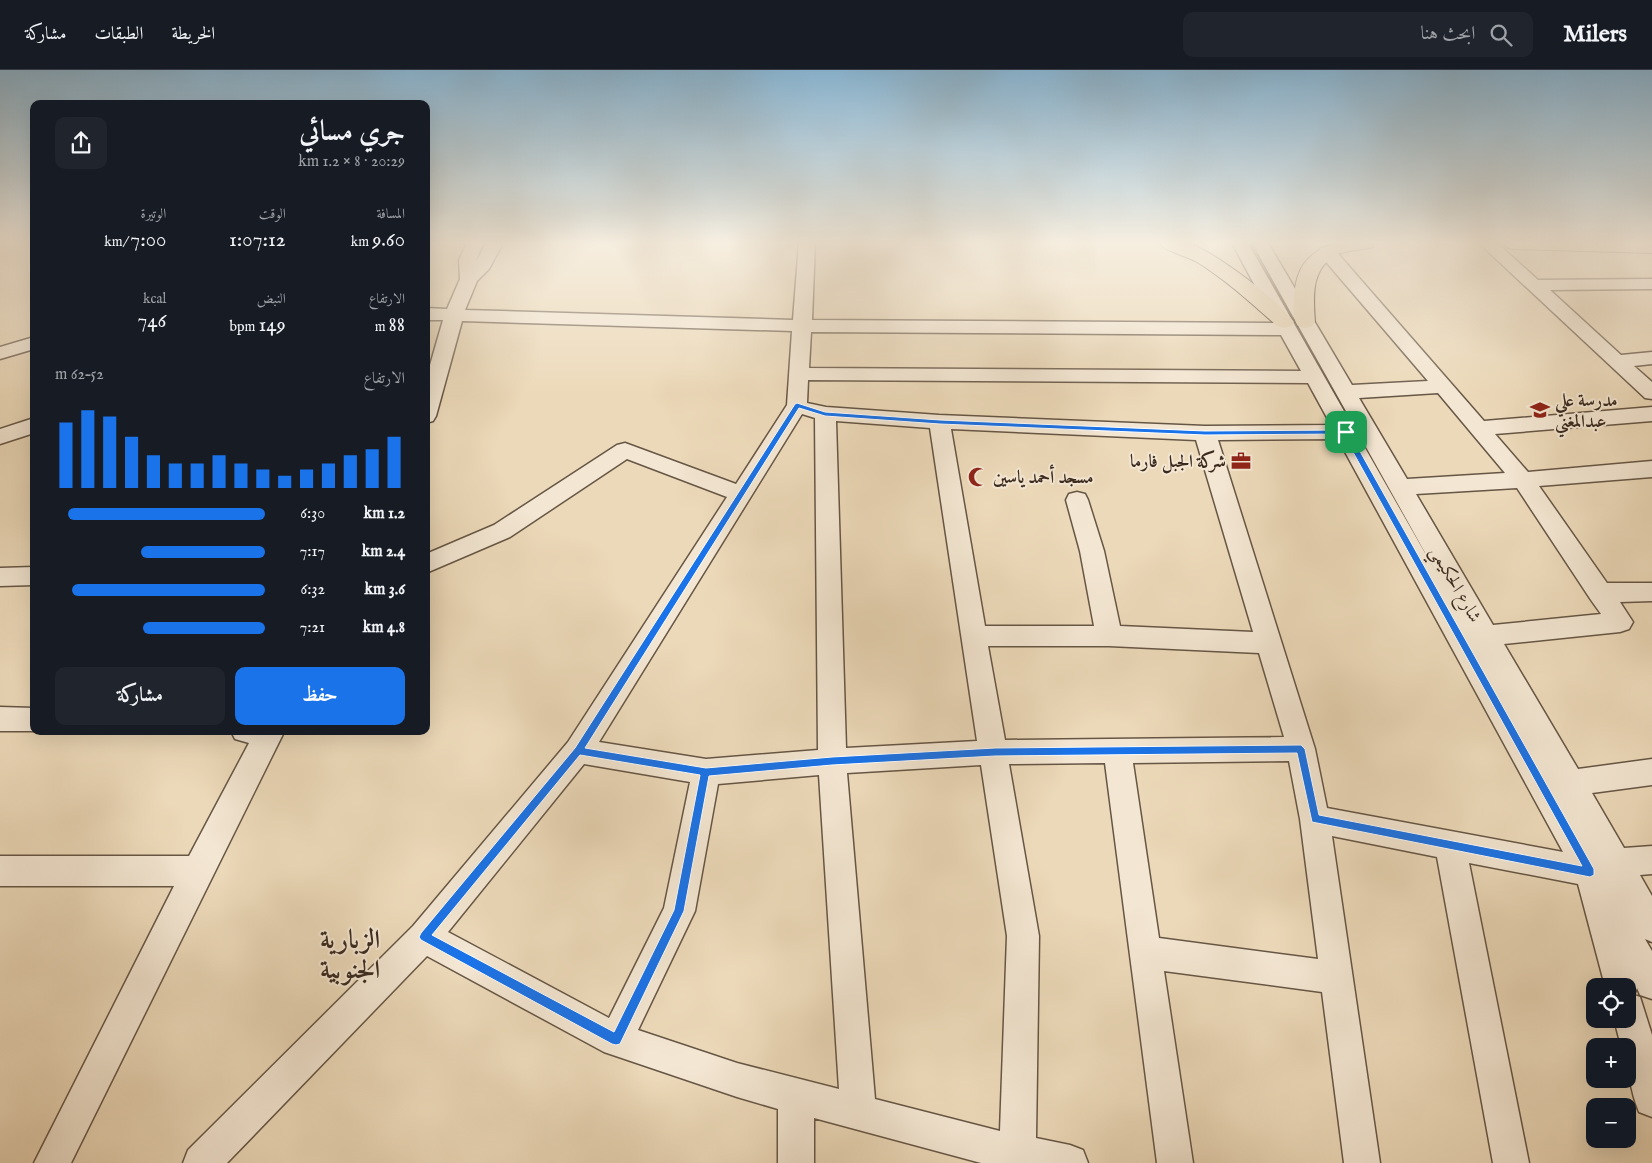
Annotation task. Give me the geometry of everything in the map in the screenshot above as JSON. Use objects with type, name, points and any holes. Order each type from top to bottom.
[{"type":"main road","points":[[1253,294],[1292,324],[1303,294]]},
{"type":"street","points":[[430,402],[454,315],[463,294]]},
{"type":"street","points":[[201,1163],[424,937],[578,751],[797,405],[805,294]]},
{"type":"street","name":"شارع الحكيمي","points":[[1273,294],[1292,324],[1346,392],[1570,783],[1652,983]]},
{"type":"street","name":"شارع الحكيمي","points":[[1280,294],[1315,378],[1346,432],[1603,867],[1652,926]]},
{"type":"street","points":[[1364,294],[1523,480],[1620,622],[1486,636]]},
{"type":"street","points":[[1543,294],[1652,393]]},
{"type":"street","points":[[430,314],[803,326],[1292,324]]},
{"type":"street","points":[[0,353],[30,344]]},
{"type":"street","points":[[1616,361],[1652,358]]},
{"type":"street","points":[[799,374],[1315,378]]},
{"type":"street","points":[[1346,392],[1444,386]]},
{"type":"street","points":[[797,405],[825,414],[940,422],[1205,433],[1346,432]]},
{"type":"street","points":[[825,414],[832,761],[858,1112]]},
{"type":"street","points":[[1479,428],[1652,414]]},
{"type":"street","points":[[940,422],[1024,936],[1000,1155]]},
{"type":"street","points":[[0,437],[30,427]]},
{"type":"street","points":[[1205,433],[1301,749],[1315,819],[1362,1163]]},
{"type":"street","points":[[430,562],[502,530],[625,450],[741,494]]},
{"type":"street","points":[[1400,487],[1523,480],[1652,469]]},
{"type":"street","points":[[1077,500],[1092,551],[1109,636]]},
{"type":"street","points":[[0,577],[30,576]]},
{"type":"street","points":[[1600,593],[1652,592]]},
{"type":"street","points":[[976,636],[1109,636],[1268,643]]},
{"type":"street","points":[[0,719],[30,720]]},
{"type":"street","points":[[52,1163],[198,870],[261,735]]},
{"type":"street","points":[[578,751],[706,772],[832,761],[995,752],[1301,749]]},
{"type":"street","points":[[1117,751],[1175,1163]]},
{"type":"street","points":[[616,1040],[679,911],[706,772]]},
{"type":"street","points":[[1570,783],[1652,772]]},
{"type":"street","points":[[1315,819],[1450,844],[1603,867],[1652,860]]},
{"type":"street","points":[[1450,844],[1511,1163]]},
{"type":"street","points":[[1603,867],[1620,978]]},
{"type":"street","points":[[0,871],[198,870]]},
{"type":"street","points":[[424,937],[616,1040],[737,1080],[858,1112],[1000,1155],[1070,1163]]},
{"type":"street","points":[[1145,952],[1337,978]]},
{"type":"street","points":[[1633,1028],[1652,1099]]},
{"type":"street","points":[[796,1096],[796,1163]]},
{"type":"place","name":"مدرسة علي عبدالمغني","points":[[1540,410]]},
{"type":"place","name":"شركة الجبل فارما","points":[[1241,461]]},
{"type":"place","name":"مسجد أحمد ياسين","points":[[978,477]]},
{"type":"district","name":"الزبارية الجنوبية","points":[[350,954]]},
{"type":"route","points":[[1346,432],[1205,433],[940,422],[825,414],[797,405],[578,751],[706,772],[679,911],[616,1040],[424,937],[578,751],[642,762],[706,772],[832,761],[995,752],[1301,749],[1315,819],[1590,872],[1346,432]]}]
